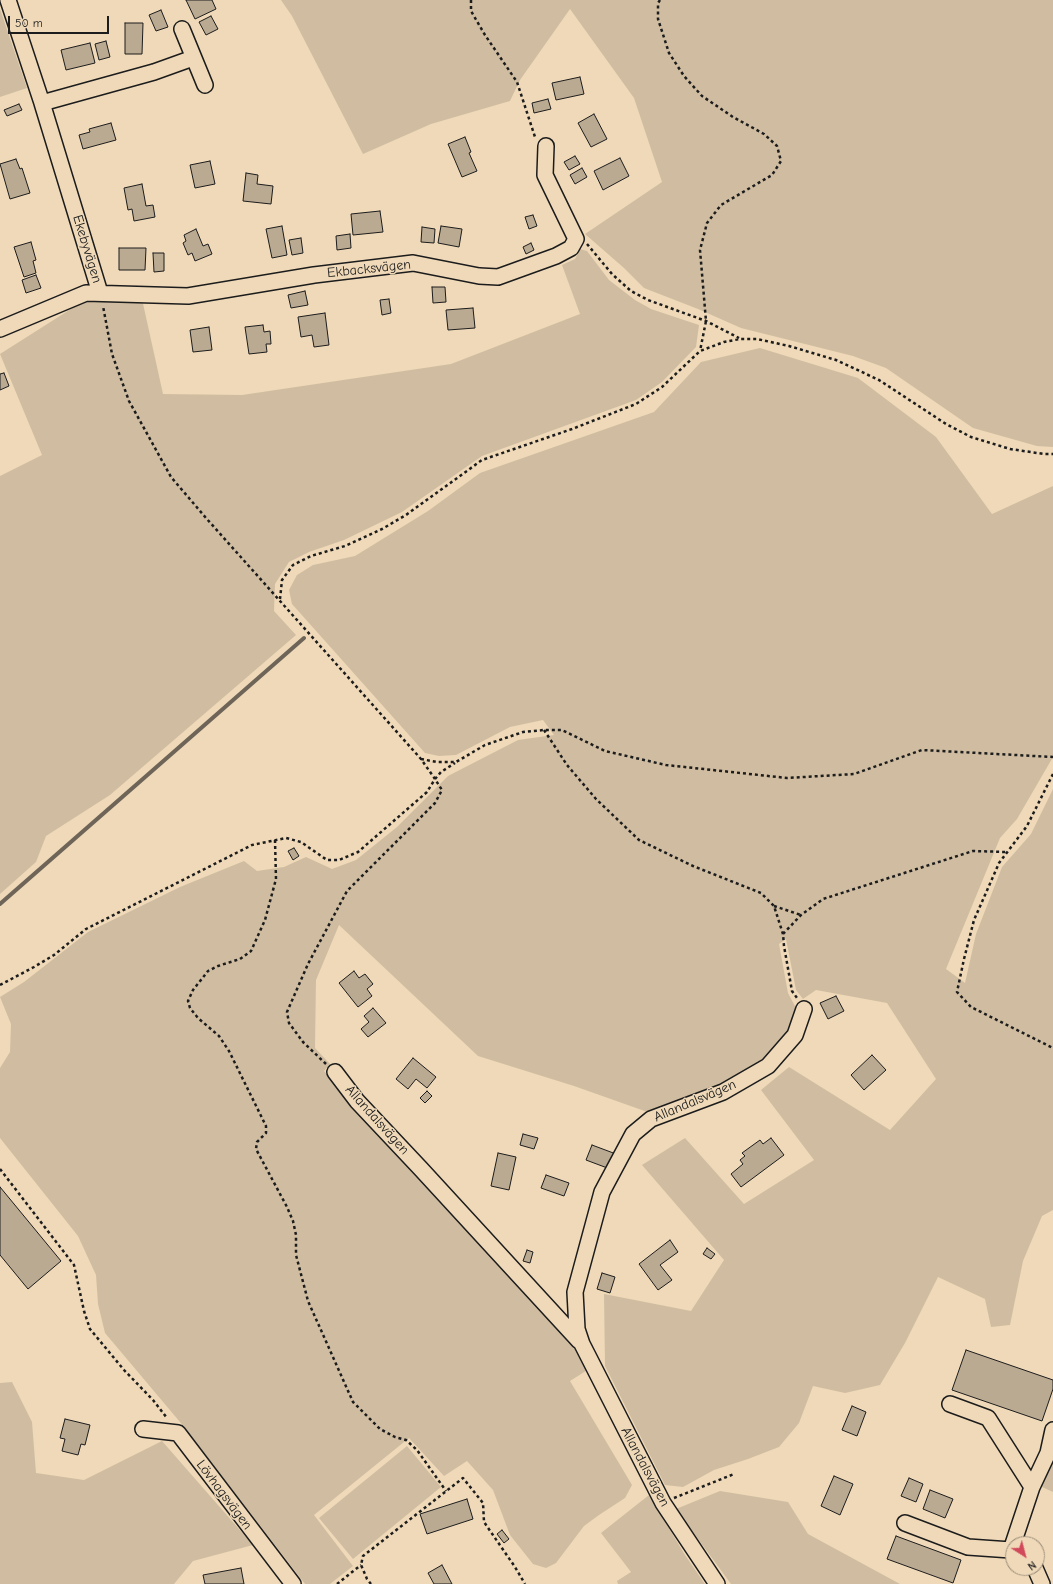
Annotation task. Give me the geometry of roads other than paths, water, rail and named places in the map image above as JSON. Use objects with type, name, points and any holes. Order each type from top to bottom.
[{"type":"street","name":"Ekebyvägen","points":[[0,329],[86,293],[100,293],[42,103],[8,0]]},
{"type":"street","points":[[182,29],[205,85]]},
{"type":"street","points":[[42,103],[154,72],[193,58]]},
{"type":"street","name":"Ekbacksvägen","points":[[100,293],[188,296],[314,275],[413,264],[479,276],[498,277],[556,256],[571,248],[576,239],[544,175],[546,146]]},
{"type":"street","name":"Allandalsvägen","points":[[717,1584],[663,1503],[582,1344],[577,1329],[576,1292],[602,1192],[633,1134],[651,1119],[723,1092],[768,1066],[795,1035],[804,1009]]},
{"type":"street","name":"Allandalsvägen","points":[[335,1072],[357,1101],[582,1344]]},
{"type":"street","points":[[950,1404],[988,1418],[1032,1487]]},
{"type":"street","name":"Lövhagsvägen","points":[[144,1428],[178,1433],[293,1584]]},
{"type":"street","points":[[1016,1536],[1032,1487],[1048,1453],[1053,1430]]},
{"type":"street","points":[[905,1523],[968,1547],[1005,1550]]},
{"type":"waterway","points":[[0,904],[304,638]]}]
